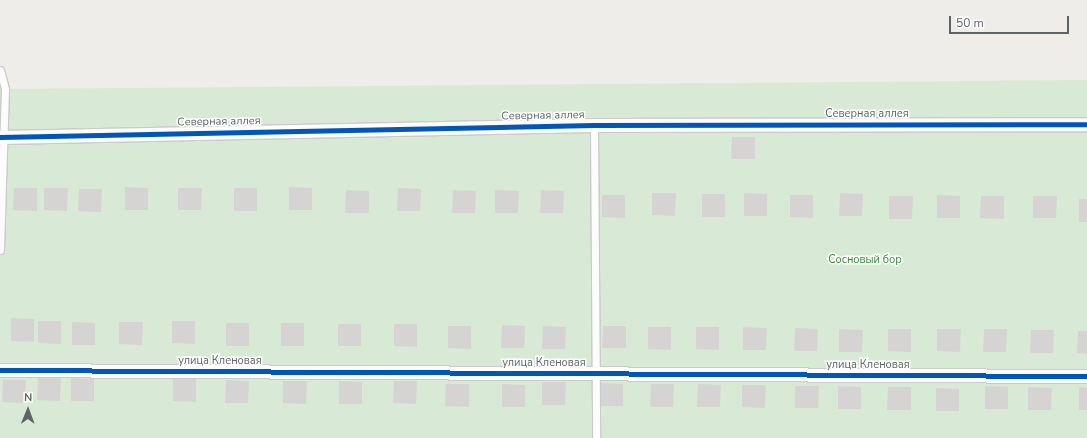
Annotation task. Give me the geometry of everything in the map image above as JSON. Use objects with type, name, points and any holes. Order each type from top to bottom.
[{"type":"street","name":"Северная аллея","points":[[1,137],[594,124],[1087,124]]},
{"type":"street","name":"улица Кленовая","points":[[0,370],[1087,376]]},
{"type":"lane","points":[[0,70],[5,89],[1,137],[0,250]]},
{"type":"lane","points":[[594,124],[598,374],[596,438]]},
{"type":"green space","name":"Сосновый бор","points":[[1087,80],[1087,438],[0,438],[0,89]]},
{"type":"building","points":[[732,137],[755,137],[755,159],[731,159]]},
{"type":"building","points":[[125,187],[148,188],[148,210],[125,210]]},
{"type":"building","points":[[289,187],[312,188],[312,210],[289,210]]},
{"type":"building","points":[[14,188],[37,188],[37,211],[13,210]]},
{"type":"building","points":[[44,188],[68,188],[67,211],[44,210]]},
{"type":"building","points":[[178,188],[202,188],[201,210],[178,210]]},
{"type":"building","points":[[234,188],[257,188],[257,211],[234,211]]},
{"type":"building","points":[[398,188],[421,189],[420,211],[397,211]]},
{"type":"building","points":[[79,189],[102,189],[101,212],[78,211]]},
{"type":"building","points":[[346,190],[369,191],[369,213],[345,213]]},
{"type":"building","points":[[453,190],[476,191],[475,213],[452,213]]},
{"type":"building","points":[[495,190],[519,191],[518,213],[495,213]]},
{"type":"building","points":[[541,190],[564,191],[563,213],[540,213]]},
{"type":"building","points":[[652,193],[676,193],[675,216],[652,215]]},
{"type":"building","points":[[744,193],[767,194],[767,216],[744,216]]},
{"type":"building","points":[[840,193],[863,194],[862,216],[839,216]]},
{"type":"building","points":[[702,194],[725,194],[725,217],[702,217]]},
{"type":"building","points":[[602,195],[625,195],[625,218],[602,217]]},
{"type":"building","points":[[790,195],[813,195],[813,218],[790,217]]},
{"type":"building","points":[[937,195],[960,196],[960,218],[937,218]]},
{"type":"building","points":[[889,196],[913,196],[912,219],[889,219]]},
{"type":"building","points":[[981,196],[1004,196],[1004,219],[980,218]]},
{"type":"building","points":[[1033,196],[1057,196],[1056,218],[1033,218]]},
{"type":"building","points":[[1079,199],[1087,199],[1087,222],[1079,222]]},
{"type":"building","points":[[11,318],[34,319],[34,342],[11,341]]},
{"type":"building","points":[[38,321],[61,321],[61,344],[38,343]]},
{"type":"building","points":[[172,321],[195,321],[195,344],[172,343]]},
{"type":"building","points":[[72,322],[95,323],[95,345],[72,345]]},
{"type":"building","points":[[119,322],[143,322],[142,345],[119,344]]},
{"type":"building","points":[[226,323],[249,323],[249,346],[226,346]]},
{"type":"building","points":[[281,323],[304,323],[304,346],[281,346]]},
{"type":"building","points":[[338,324],[361,324],[361,346],[338,346]]},
{"type":"building","points":[[394,324],[417,324],[417,347],[394,346]]},
{"type":"building","points":[[502,325],[525,326],[524,348],[501,348]]},
{"type":"building","points":[[448,326],[471,326],[471,349],[448,348]]},
{"type":"building","points":[[543,326],[566,327],[565,349],[542,349]]},
{"type":"building","points":[[603,326],[626,326],[626,348],[602,348]]},
{"type":"building","points":[[648,327],[671,327],[671,350],[648,349]]},
{"type":"building","points":[[696,327],[719,327],[719,350],[696,349]]},
{"type":"building","points":[[743,327],[767,328],[766,350],[743,350]]},
{"type":"building","points":[[795,328],[818,329],[817,351],[794,351]]},
{"type":"building","points":[[839,329],[863,330],[862,352],[839,352]]},
{"type":"building","points":[[888,329],[911,329],[911,352],[888,351]]},
{"type":"building","points":[[937,329],[961,329],[960,352],[937,351]]},
{"type":"building","points":[[984,329],[1007,329],[1006,352],[983,352]]},
{"type":"building","points":[[1031,330],[1054,330],[1053,353],[1030,353]]},
{"type":"building","points":[[1078,331],[1087,331],[1087,354],[1077,353]]},
{"type":"building","points":[[38,378],[61,378],[60,401],[37,400]]},
{"type":"building","points":[[71,378],[94,379],[94,401],[71,401]]},
{"type":"building","points":[[173,379],[196,379],[196,402],[173,401]]},
{"type":"building","points":[[3,380],[26,380],[25,403],[2,402]]},
{"type":"building","points":[[226,380],[249,381],[248,403],[225,403]]},
{"type":"building","points":[[283,381],[307,381],[306,404],[283,403]]},
{"type":"building","points":[[339,381],[362,382],[362,404],[339,404]]},
{"type":"building","points":[[394,381],[417,381],[416,404],[393,403]]},
{"type":"building","points":[[542,382],[566,382],[565,405],[542,405]]},
{"type":"building","points":[[600,383],[623,384],[623,406],[600,406]]},
{"type":"building","points":[[446,384],[469,384],[469,407],[445,406]]},
{"type":"building","points":[[502,384],[525,385],[525,407],[502,407]]},
{"type":"building","points":[[651,384],[674,384],[673,407],[650,407]]},
{"type":"building","points":[[698,384],[721,385],[720,407],[697,407]]},
{"type":"building","points":[[742,385],[766,385],[765,408],[742,407]]},
{"type":"building","points":[[795,386],[819,386],[818,408],[795,408]]},
{"type":"building","points":[[838,386],[861,387],[861,409],[838,409]]},
{"type":"building","points":[[985,386],[1008,387],[1008,409],[985,409]]},
{"type":"building","points":[[888,387],[911,387],[911,410],[887,410]]},
{"type":"building","points":[[1028,387],[1052,388],[1051,410],[1028,410]]},
{"type":"building","points":[[1079,387],[1087,388],[1087,410],[1079,410]]},
{"type":"building","points":[[936,388],[959,389],[959,411],[936,411]]},
{"type":"cycle path","points":[[0,137],[594,125],[1087,124]]},
{"type":"cycle path","points":[[0,370],[1087,376]]}]
